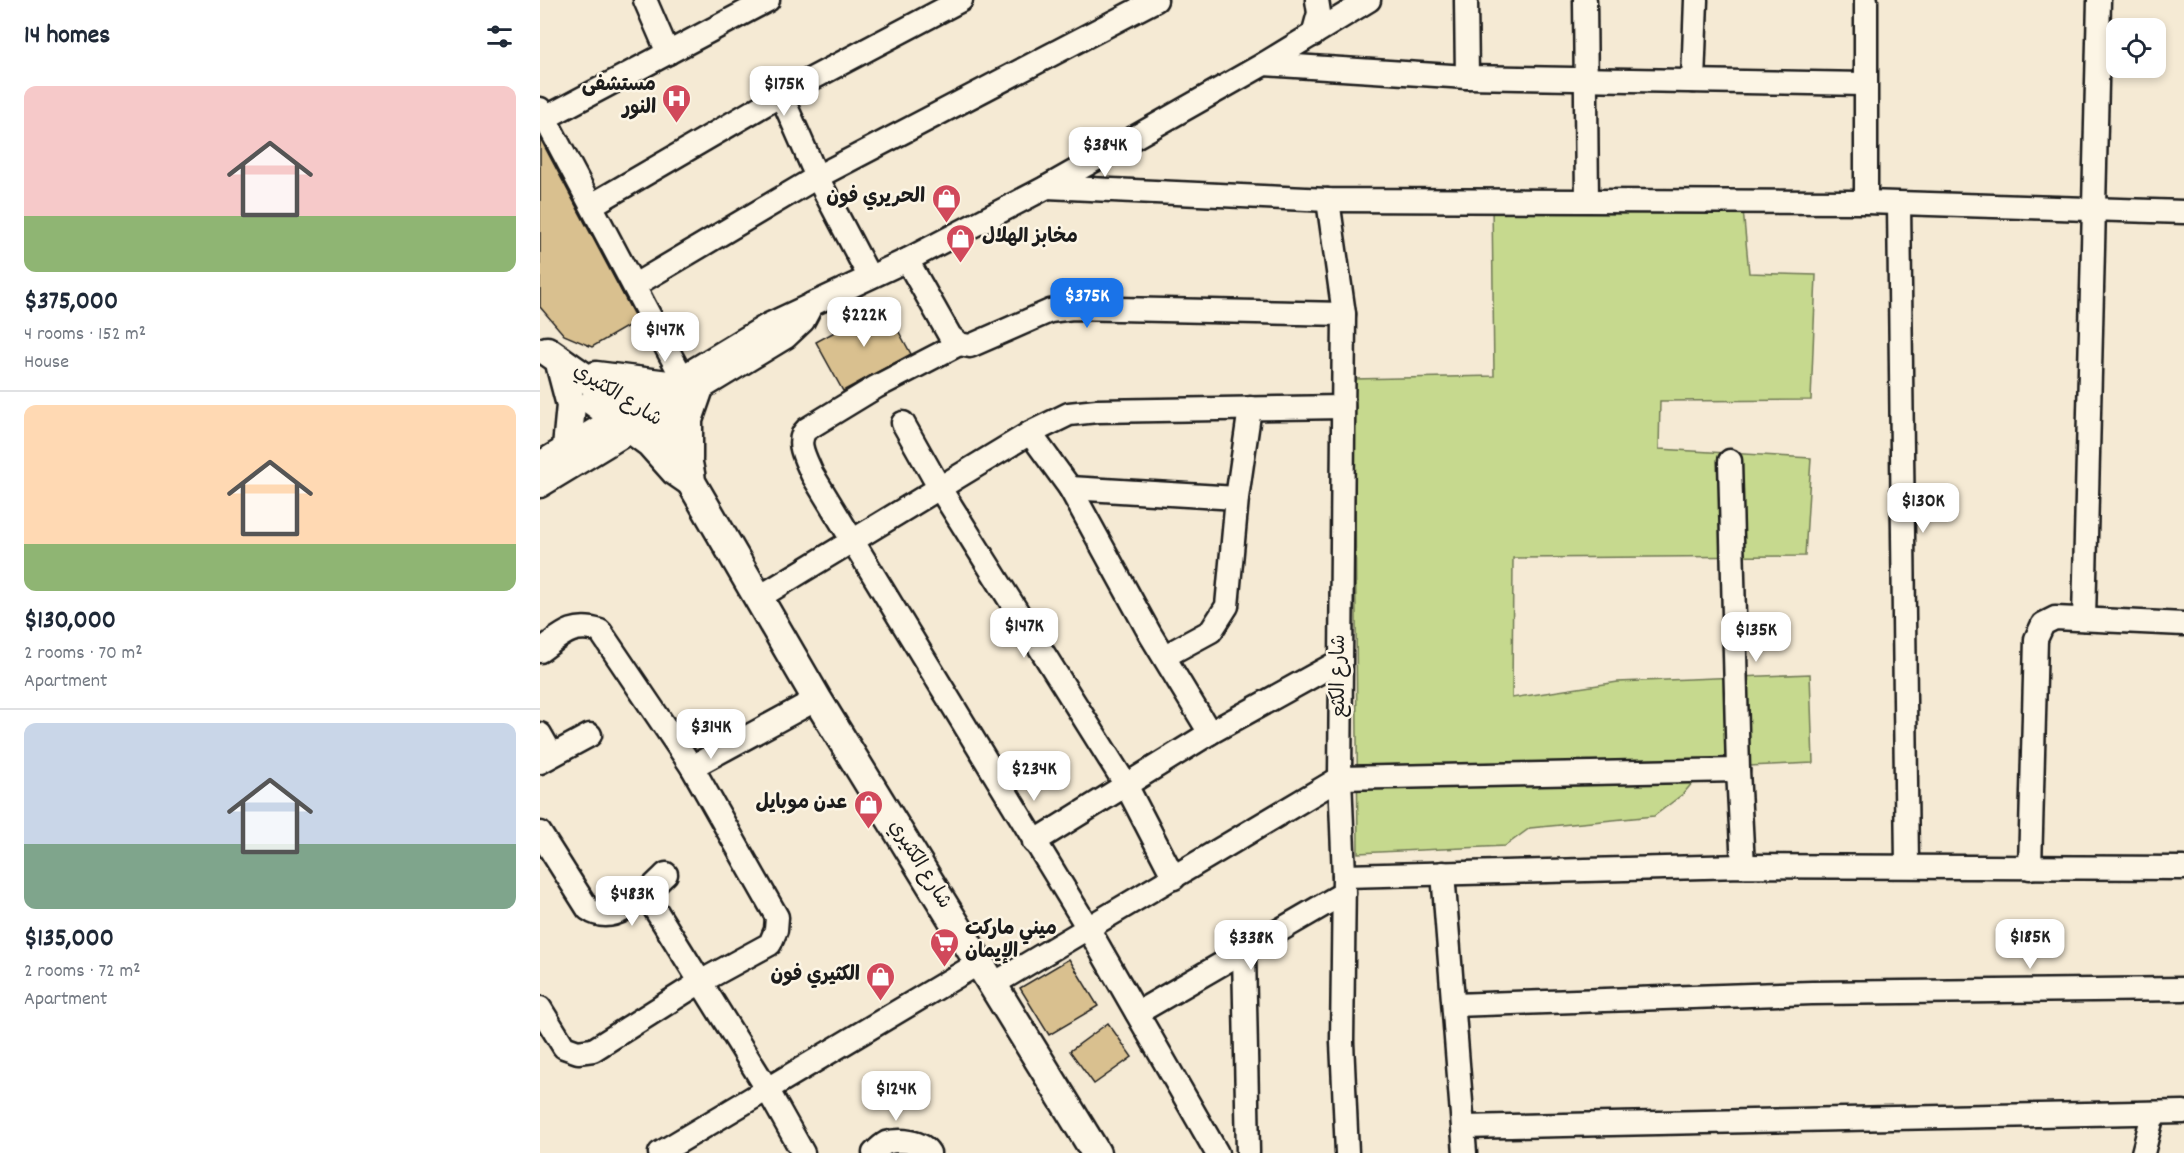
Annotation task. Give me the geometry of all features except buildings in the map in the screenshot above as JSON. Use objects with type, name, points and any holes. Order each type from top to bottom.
[{"type":"main road","points":[[557,359],[628,382],[682,384],[687,420],[689,471]]},
{"type":"main road","points":[[557,359],[571,405],[567,447]]},
{"type":"main road","name":"شارع الكثيري","points":[[557,359],[634,418],[675,437],[689,471],[758,598],[817,699],[1096,1153]]},
{"type":"street","points":[[645,0],[668,53]]},
{"type":"street","points":[[592,205],[781,95],[961,0]]},
{"type":"street","points":[[635,285],[817,177],[1156,0]]},
{"type":"street","points":[[1313,35],[1319,13],[1317,0]]},
{"type":"street","points":[[540,486],[682,384],[786,337],[803,321],[812,304],[907,260],[1047,187],[1264,64],[1369,0]]},
{"type":"street","points":[[1466,0],[1467,77]]},
{"type":"street","points":[[1585,0],[1587,200]]},
{"type":"street","points":[[1693,81],[1696,0]]},
{"type":"street","points":[[1866,0],[1864,84],[1866,202]]},
{"type":"street","points":[[2084,619],[2099,0]]},
{"type":"street","points":[[682,384],[635,285],[542,114],[668,53],[758,2]]},
{"type":"street","points":[[1264,64],[1467,77],[1586,81],[1864,84]]},
{"type":"street","points":[[781,95],[817,177],[870,276]]},
{"type":"street","points":[[1047,187],[1328,200],[1866,202],[2184,212]]},
{"type":"street","name":"شارع الكثع","points":[[1328,200],[1344,314],[1340,778],[1344,884],[1342,1042],[1347,1153]]},
{"type":"street","points":[[1899,204],[1907,865]]},
{"type":"street","points":[[907,260],[950,336],[959,344],[970,346],[1050,311],[1072,308],[1344,314]]},
{"type":"street","points":[[959,344],[876,387],[801,434],[800,442],[812,474],[1088,928],[1217,1153]]},
{"type":"street","points":[[540,463],[567,447],[634,418],[682,384]]},
{"type":"street","points":[[758,598],[1030,433],[1070,414],[1097,411],[1343,407]]},
{"type":"street","points":[[1165,656],[1210,631],[1227,606],[1237,498],[1250,408]]},
{"type":"street","points":[[903,423],[939,487],[1126,784],[1174,878]]},
{"type":"street","points":[[1030,433],[1070,488],[1150,634],[1210,733]]},
{"type":"street","points":[[1730,461],[1738,770],[1743,866]]},
{"type":"street","points":[[1070,488],[1237,498]]},
{"type":"street","points":[[2030,867],[2036,639],[2043,624],[2055,618],[2184,624]]},
{"type":"street","points":[[540,651],[569,630],[585,626],[600,631],[692,767],[777,917],[776,930],[770,944],[702,981],[593,1050],[578,1052],[564,1047],[540,1008]]},
{"type":"street","points":[[1034,842],[1210,733],[1340,661]]},
{"type":"street","points":[[692,767],[817,699]]},
{"type":"street","points":[[540,734],[546,758],[590,735]]},
{"type":"street","points":[[660,1153],[766,1087],[986,974],[1088,928],[1340,778],[1738,770]]},
{"type":"street","points":[[540,833],[588,909],[598,916],[612,917],[666,874]]},
{"type":"street","points":[[1137,1013],[1244,952],[1344,884],[1443,873],[1743,866],[2184,868]]},
{"type":"street","points":[[1443,873],[1465,1153]]},
{"type":"street","points":[[645,893],[702,981],[803,1153]]},
{"type":"street","points":[[1244,952],[1248,1153]]},
{"type":"street","points":[[1454,1005],[1812,993],[2184,989]]},
{"type":"street","points":[[1464,1127],[2184,1112]]},
{"type":"street","points":[[2143,1153],[2153,1114]]},
{"type":"street","points":[[874,1153],[887,1143],[909,1142],[926,1148],[929,1153]]},
{"type":"green space","points":[[1742,199],[1749,273],[1816,275],[1811,400],[1660,401],[1659,449],[1811,458],[1805,556],[1513,558],[1512,698],[1618,682],[1810,674],[1813,763],[1705,768],[1683,794],[1654,816],[1530,828],[1505,846],[1358,853],[1354,379],[1494,376],[1492,201]]},
{"type":"place","name":"مستشفى النور","points":[[677,124]]},
{"type":"place","name":"الحريري فون","points":[[946,224]]},
{"type":"place","name":"مخابز الهلال","points":[[961,264]]},
{"type":"place","name":"عدن موبايل","points":[[868,830]]},
{"type":"place","name":"ميني ماركت الإيمان","points":[[944,968]]},
{"type":"place","name":"الكثيري فون","points":[[881,1002]]}]
